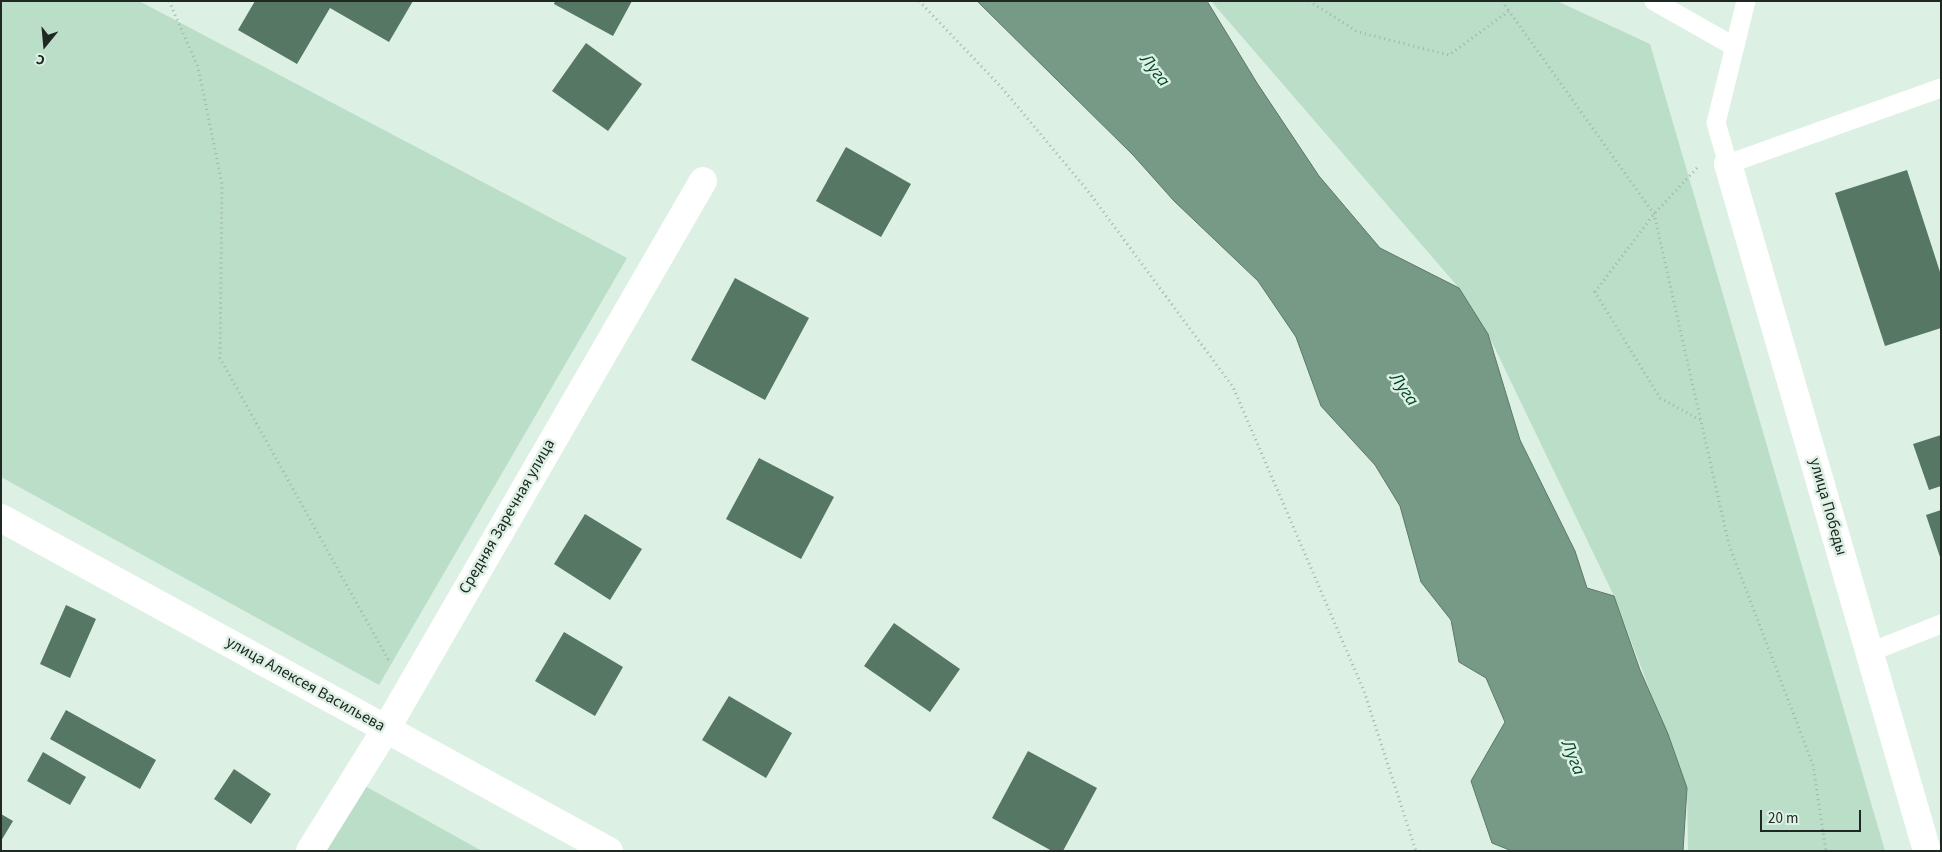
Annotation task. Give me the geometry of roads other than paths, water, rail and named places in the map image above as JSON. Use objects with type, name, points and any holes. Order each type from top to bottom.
[{"type":"street","name":"улица Победы","points":[[1725,153],[1927,851]]},
{"type":"street","name":"Средняя Заречная улица","points":[[310,851],[386,729],[703,181]]},
{"type":"street","name":"улица Алексея Васильева","points":[[1,518],[608,851]]},
{"type":"lane","points":[[1654,1],[1735,47]]},
{"type":"lane","points":[[1746,1],[1716,123],[1725,153],[1941,88]]},
{"type":"lane","points":[[1868,652],[1941,624]]},
{"type":"water","name":"Луга","points":[[977,1],[1207,1],[1257,83],[1319,176],[1380,248],[1459,288],[1488,334],[1520,440],[1575,551],[1587,588],[1614,596],[1640,670],[1668,734],[1687,788],[1683,851],[1512,851],[1492,843],[1471,781],[1505,722],[1486,678],[1459,662],[1451,620],[1421,582],[1400,506],[1375,465],[1321,406],[1296,337],[1258,281],[1174,201],[1133,155]]}]
